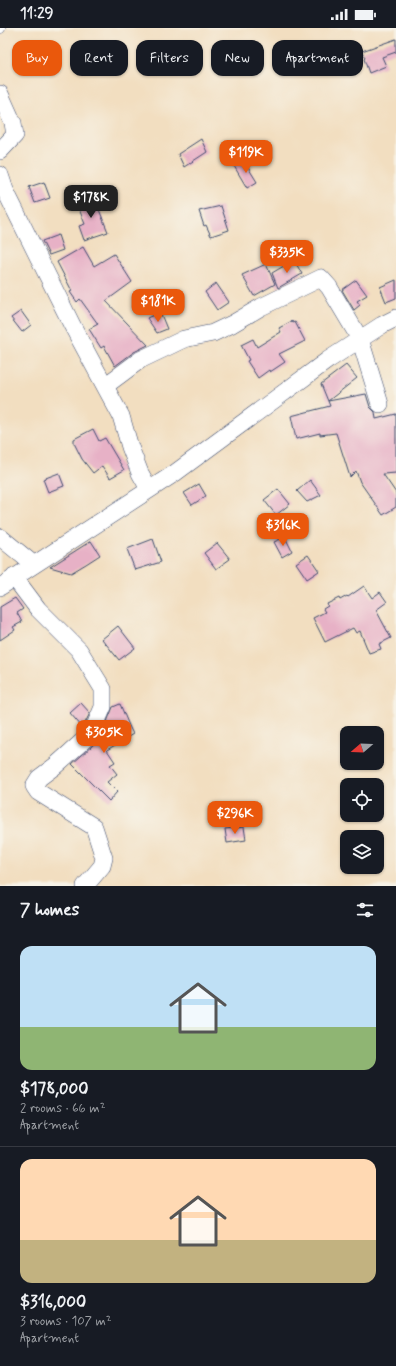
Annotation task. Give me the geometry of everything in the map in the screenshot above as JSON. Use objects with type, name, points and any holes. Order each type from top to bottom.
[{"type":"street","points":[[0,94],[13,123],[15,135],[0,151]]},
{"type":"street","points":[[0,175],[5,190],[61,303],[121,416],[137,467],[149,489]]},
{"type":"street","points":[[105,386],[140,360],[184,340],[213,333],[321,278],[329,287],[360,339],[380,404]]},
{"type":"street","points":[[0,587],[175,473],[328,360],[382,325],[396,318]]},
{"type":"street","points":[[0,537],[34,564]]},
{"type":"street","points":[[14,577],[38,610],[79,650],[103,689],[103,707],[94,728],[84,740],[39,778],[34,786],[38,792],[94,827],[104,858],[102,866],[86,886]]},
{"type":"building","points":[[396,39],[396,52],[382,57],[386,66],[369,73],[363,51]]},
{"type":"building","points":[[201,139],[207,152],[184,167],[178,154]]},
{"type":"building","points":[[244,161],[257,182],[247,188],[234,166]]},
{"type":"building","points":[[44,182],[50,198],[35,203],[29,187]]},
{"type":"building","points":[[94,197],[108,232],[84,240],[79,226],[85,224],[77,204]]},
{"type":"building","points":[[221,206],[229,230],[211,236],[206,225],[204,226],[199,211]]},
{"type":"building","points":[[58,235],[63,250],[49,255],[42,241]]},
{"type":"building","points":[[83,247],[94,266],[114,254],[132,282],[106,301],[148,345],[134,352],[115,366],[104,346],[101,348],[89,329],[98,324],[80,299],[77,302],[70,292],[72,291],[57,262]]},
{"type":"building","points":[[294,260],[302,274],[278,288],[272,273]]},
{"type":"building","points":[[266,264],[275,284],[254,296],[242,275]]},
{"type":"building","points":[[356,280],[367,295],[357,301],[360,305],[354,310],[342,290]]},
{"type":"building","points":[[396,280],[396,298],[386,302],[380,287]]},
{"type":"building","points":[[216,283],[229,302],[217,310],[205,292]]},
{"type":"building","points":[[21,311],[31,325],[22,332],[11,318]]},
{"type":"building","points":[[160,312],[167,329],[157,333],[147,318]]},
{"type":"building","points":[[292,321],[293,323],[295,322],[305,341],[279,354],[285,362],[270,372],[269,370],[258,378],[247,361],[249,360],[241,345],[253,339],[257,347],[281,332],[279,328]]},
{"type":"building","points":[[346,365],[357,378],[328,401],[366,394],[370,407],[375,412],[376,419],[396,414],[396,473],[383,474],[396,493],[396,507],[383,515],[360,482],[356,471],[350,477],[336,433],[320,435],[320,433],[296,439],[291,416],[330,406],[321,384]]},
{"type":"building","points":[[93,429],[99,441],[105,438],[124,470],[110,478],[102,466],[93,473],[82,459],[74,443],[74,439]]},
{"type":"building","points":[[59,473],[64,486],[48,492],[43,479]]},
{"type":"building","points":[[310,480],[321,495],[307,502],[297,491]]},
{"type":"building","points":[[199,484],[206,496],[192,505],[184,493]]},
{"type":"building","points":[[278,489],[290,504],[276,515],[264,500]]},
{"type":"building","points":[[285,537],[292,551],[282,557],[274,542]]},
{"type":"building","points":[[153,539],[161,562],[135,570],[127,549]]},
{"type":"building","points":[[91,541],[100,555],[86,564],[71,573],[50,567]]},
{"type":"building","points":[[217,543],[230,559],[216,569],[204,553]]},
{"type":"building","points":[[308,555],[319,571],[307,579],[296,563]]},
{"type":"building","points":[[364,586],[372,598],[380,592],[387,602],[376,610],[391,638],[379,644],[381,649],[369,653],[360,631],[356,633],[353,628],[325,642],[313,618],[325,612],[323,609],[328,606],[327,604],[339,598],[340,600],[347,596],[348,597]]},
{"type":"building","points":[[15,598],[23,609],[17,613],[22,622],[13,627],[15,630],[0,640],[0,607]]},
{"type":"building","points":[[118,626],[135,648],[119,660],[102,639]]},
{"type":"building","points":[[81,703],[90,713],[82,727],[70,713]]},
{"type":"building","points":[[120,704],[133,734],[107,750],[115,762],[110,765],[117,774],[107,782],[117,792],[109,801],[72,764],[91,747],[102,734],[113,707]]},
{"type":"building","points":[[244,827],[246,840],[227,843],[225,829]]}]
